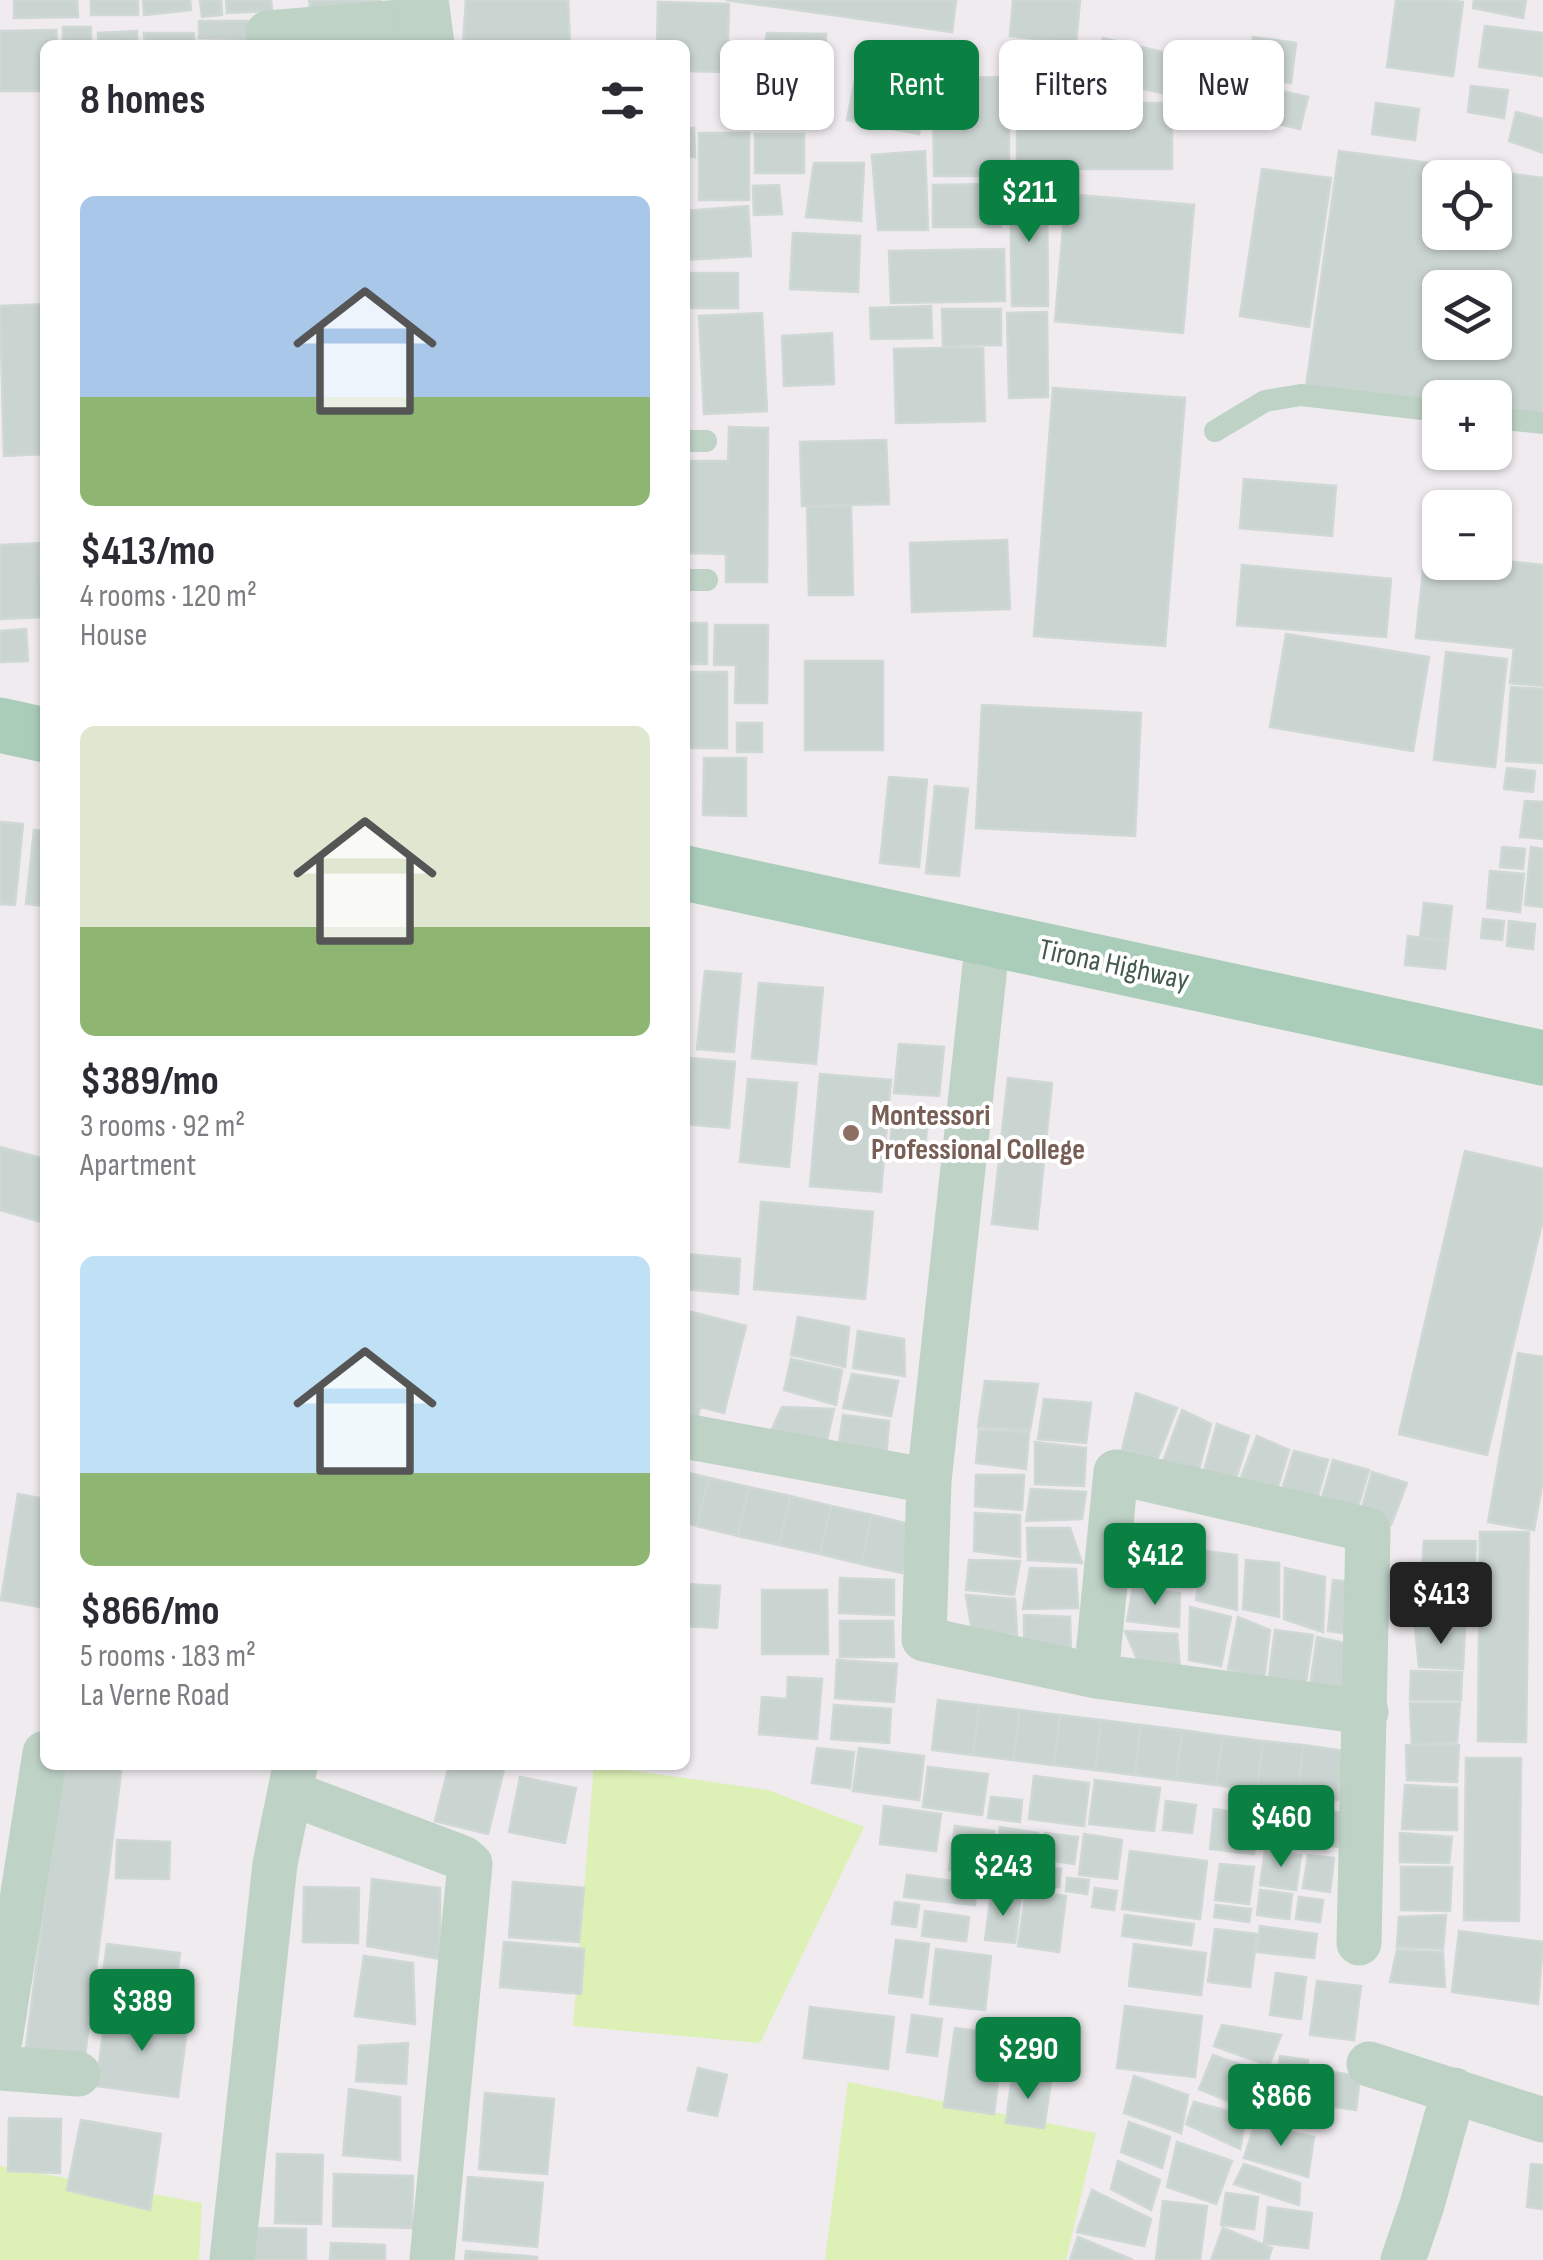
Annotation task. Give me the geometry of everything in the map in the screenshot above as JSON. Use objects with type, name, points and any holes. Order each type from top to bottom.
[{"type":"main road","points":[[0,726],[40,734]]},
{"type":"main road","name":"Tirona Highway","points":[[690,874],[1543,1058]]},
{"type":"street","points":[[268,32],[424,22]]},
{"type":"street","points":[[988,938],[929,1481],[924,1640],[1096,1676],[1366,1712]]},
{"type":"street","points":[[690,1437],[929,1481]]},
{"type":"street","points":[[1096,1676],[1116,1472],[1368,1530],[1359,1943]]},
{"type":"street","points":[[0,2040],[42,1770]]},
{"type":"street","points":[[232,2260],[275,1864],[293,1779],[470,1864],[432,2260]]},
{"type":"street","points":[[1369,2064],[1543,2120]]},
{"type":"street","points":[[0,2068],[78,2074]]},
{"type":"street","points":[[1403,2260],[1454,2090]]},
{"type":"lane","points":[[1215,430],[1264,401],[1300,395],[1422,409]]},
{"type":"lane","points":[[1512,420],[1543,423]]},
{"type":"green space","points":[[594,1770],[629,1770],[768,1790],[864,1827],[760,2043],[573,2026]]},
{"type":"green space","points":[[848,2082],[1096,2133],[1066,2260],[825,2260]]},
{"type":"green space","points":[[0,2166],[202,2203],[199,2260],[0,2260]]},
{"type":"building","points":[[14,0],[77,0],[78,17],[14,18]]},
{"type":"building","points":[[91,0],[138,0],[138,15],[91,15]]},
{"type":"building","points":[[143,0],[190,0],[191,10],[144,15]]},
{"type":"building","points":[[200,0],[221,0],[222,15],[202,17]]},
{"type":"building","points":[[226,0],[271,0],[272,11],[227,13]]},
{"type":"building","points":[[309,0],[381,0],[383,13],[312,24]]},
{"type":"building","points":[[466,0],[568,0],[570,40],[463,40]]},
{"type":"building","points":[[726,0],[956,0],[952,32]]},
{"type":"building","points":[[1013,0],[1080,0],[1076,40],[1010,36]]},
{"type":"building","points":[[1396,0],[1463,2],[1453,76],[1387,67]]},
{"type":"building","points":[[1474,0],[1526,0],[1523,18],[1473,8]]},
{"type":"building","points":[[658,2],[729,4],[728,40],[720,40],[720,72],[690,71],[690,40],[657,40]]},
{"type":"building","points":[[199,21],[260,21],[260,39],[199,38]]},
{"type":"building","points":[[1485,26],[1543,33],[1543,76],[1479,67]]},
{"type":"building","points":[[63,27],[91,27],[91,40],[63,40]]},
{"type":"building","points":[[56,30],[57,40],[40,40],[40,91],[0,91],[0,31]]},
{"type":"building","points":[[137,31],[137,40],[99,40],[98,33]]},
{"type":"building","points":[[144,33],[194,33],[194,40],[145,40]]},
{"type":"building","points":[[767,33],[826,34],[826,40],[766,40]]},
{"type":"building","points":[[1284,41],[1296,43],[1291,83],[1284,82]]},
{"type":"building","points":[[1143,48],[1163,52],[1163,93],[1143,89]]},
{"type":"building","points":[[979,77],[999,77],[999,130],[1009,130],[1009,176],[934,176],[934,130],[979,130]]},
{"type":"building","points":[[854,85],[854,121],[847,120]]},
{"type":"building","points":[[1471,86],[1508,90],[1504,118],[1468,112]]},
{"type":"building","points":[[1284,91],[1308,97],[1300,129],[1284,125]]},
{"type":"building","points":[[1143,103],[1163,103],[1163,130],[1172,130],[1172,169],[1017,169],[1017,130],[1143,130]]},
{"type":"building","points":[[1376,103],[1419,109],[1415,140],[1372,134]]},
{"type":"building","points":[[1516,112],[1543,119],[1543,153],[1509,141]]},
{"type":"building","points":[[690,128],[694,128],[695,157],[690,157]]},
{"type":"building","points":[[699,133],[749,133],[749,200],[699,200]]},
{"type":"building","points":[[755,134],[804,134],[804,173],[755,173]]},
{"type":"building","points":[[925,151],[928,230],[878,230],[872,155]]},
{"type":"building","points":[[1339,151],[1422,162],[1422,250],[1512,250],[1512,174],[1543,178],[1543,420],[1512,415],[1512,380],[1422,380],[1422,403],[1306,387]]},
{"type":"building","points":[[814,163],[864,163],[861,221],[806,217]]},
{"type":"building","points":[[1262,169],[1331,178],[1309,327],[1240,316]]},
{"type":"building","points":[[1001,184],[1001,227],[933,227],[933,185]]},
{"type":"building","points":[[1010,184],[1047,184],[1048,306],[1012,306]]},
{"type":"building","points":[[779,185],[782,214],[754,215],[753,186]]},
{"type":"building","points":[[1066,194],[1194,205],[1183,333],[1055,321]]},
{"type":"building","points":[[748,206],[751,256],[690,260],[690,211]]},
{"type":"building","points":[[793,233],[860,236],[858,292],[790,289]]},
{"type":"building","points":[[1004,249],[1005,301],[891,303],[889,251]]},
{"type":"building","points":[[690,273],[738,273],[738,308],[690,308]]},
{"type":"building","points":[[40,304],[40,454],[4,456],[0,306]]},
{"type":"building","points":[[931,306],[932,338],[871,339],[870,308]]},
{"type":"building","points":[[942,309],[1001,309],[1001,345],[943,346]]},
{"type":"building","points":[[1047,312],[1048,397],[1009,398],[1007,313]]},
{"type":"building","points":[[762,313],[767,411],[704,414],[699,316]]},
{"type":"building","points":[[832,333],[834,384],[784,386],[782,336]]},
{"type":"building","points":[[983,347],[985,421],[896,423],[894,349]]},
{"type":"building","points":[[1053,388],[1185,398],[1165,646],[1034,636]]},
{"type":"building","points":[[729,427],[768,428],[767,582],[726,582],[726,554],[690,553],[690,461],[728,461]]},
{"type":"building","points":[[886,440],[889,504],[802,506],[800,442]]},
{"type":"building","points":[[1244,479],[1336,486],[1332,536],[1240,528]]},
{"type":"building","points":[[851,506],[853,595],[809,595],[807,507]]},
{"type":"building","points":[[1007,540],[1010,609],[912,612],[910,543]]},
{"type":"building","points":[[39,543],[40,617],[0,619],[0,545]]},
{"type":"building","points":[[1512,562],[1543,565],[1543,686],[1510,683],[1514,648],[1416,638],[1422,580],[1512,580]]},
{"type":"building","points":[[1242,565],[1391,579],[1386,637],[1237,625]]},
{"type":"building","points":[[690,623],[707,623],[707,664],[690,664]]},
{"type":"building","points":[[715,625],[768,625],[767,703],[735,703],[736,665],[714,665]]},
{"type":"building","points":[[26,629],[28,661],[0,662],[0,631]]},
{"type":"building","points":[[1286,634],[1429,657],[1413,751],[1270,727]]},
{"type":"building","points":[[1446,652],[1507,659],[1495,767],[1434,760]]},
{"type":"building","points":[[805,661],[883,661],[883,750],[805,750]]},
{"type":"building","points":[[690,672],[727,672],[727,748],[690,748]]},
{"type":"building","points":[[1511,687],[1543,689],[1543,763],[1506,761]]},
{"type":"building","points":[[982,705],[1141,713],[1135,836],[976,828]]},
{"type":"building","points":[[737,723],[762,723],[762,752],[737,752]]},
{"type":"building","points":[[704,758],[746,758],[746,816],[703,815]]},
{"type":"building","points":[[1507,768],[1535,771],[1533,792],[1504,789]]},
{"type":"building","points":[[889,777],[927,780],[919,867],[880,863]]},
{"type":"building","points":[[935,786],[968,789],[959,876],[926,873]]},
{"type":"building","points":[[1525,801],[1543,802],[1543,839],[1520,837]]},
{"type":"building","points":[[0,822],[23,824],[15,905],[0,904]]},
{"type":"building","points":[[34,830],[40,831],[40,905],[26,904]]},
{"type":"building","points":[[1502,847],[1525,849],[1523,869],[1500,867]]},
{"type":"building","points":[[1531,847],[1543,849],[1543,907],[1525,905]]},
{"type":"building","points":[[1490,871],[1524,874],[1520,912],[1487,908]]},
{"type":"building","points":[[1424,903],[1452,906],[1448,941],[1420,938]]},
{"type":"building","points":[[1483,919],[1504,921],[1502,940],[1481,938]]},
{"type":"building","points":[[1509,921],[1535,924],[1533,949],[1507,946]]},
{"type":"building","points":[[1408,936],[1448,941],[1445,969],[1405,965]]},
{"type":"building","points":[[705,971],[741,974],[734,1052],[697,1049]]},
{"type":"building","points":[[759,983],[823,988],[816,1064],[752,1058]]},
{"type":"building","points":[[899,1044],[944,1047],[939,1096],[894,1093]]},
{"type":"building","points":[[690,1058],[735,1062],[729,1128],[690,1124]]},
{"type":"building","name":"Montessori Professional College","points":[[820,1074],[891,1080],[881,1192],[810,1186]]},
{"type":"building","points":[[1008,1078],[1052,1083],[1037,1229],[992,1224]]},
{"type":"building","points":[[748,1079],[797,1083],[789,1167],[740,1162]]},
{"type":"building","points":[[893,1112],[928,1116],[925,1149],[890,1146]]},
{"type":"building","points":[[0,1147],[40,1158],[40,1222],[0,1210]]},
{"type":"building","points":[[1465,1151],[1543,1169],[1543,1219],[1487,1455],[1399,1434]]},
{"type":"building","points":[[761,1202],[873,1212],[865,1299],[754,1289]]},
{"type":"building","points":[[690,1254],[740,1259],[738,1294],[690,1289]]},
{"type":"building","points":[[690,1312],[746,1326],[724,1413],[700,1407],[696,1427],[690,1425]]},
{"type":"building","points":[[798,1317],[849,1327],[845,1367],[791,1355]]},
{"type":"building","points":[[858,1331],[904,1339],[905,1376],[853,1368]]},
{"type":"building","points":[[1518,1353],[1543,1357],[1543,1480],[1534,1530],[1488,1522]]},
{"type":"building","points":[[791,1359],[842,1370],[836,1405],[784,1390]]},
{"type":"building","points":[[852,1374],[898,1381],[891,1416],[843,1408]]},
{"type":"building","points":[[985,1381],[1038,1384],[1030,1430],[978,1427]]},
{"type":"building","points":[[1136,1393],[1177,1408],[1157,1460],[1122,1450]]},
{"type":"building","points":[[1044,1399],[1091,1403],[1086,1443],[1038,1439]]},
{"type":"building","points":[[782,1407],[834,1409],[824,1453],[768,1438]]},
{"type":"building","points":[[1182,1410],[1211,1424],[1198,1473],[1163,1462]]},
{"type":"building","points":[[843,1415],[889,1421],[886,1459],[837,1457]]},
{"type":"building","points":[[1217,1424],[1249,1436],[1235,1482],[1203,1474]]},
{"type":"building","points":[[979,1430],[1029,1432],[1026,1469],[976,1463]]},
{"type":"building","points":[[1257,1436],[1289,1450],[1276,1493],[1240,1480]]},
{"type":"building","points":[[1035,1442],[1086,1448],[1084,1486],[1035,1484]]},
{"type":"building","points":[[1294,1451],[1328,1460],[1316,1503],[1280,1496]]},
{"type":"building","points":[[1333,1460],[1369,1470],[1354,1519],[1320,1504]]},
{"type":"building","points":[[1372,1472],[1407,1483],[1391,1525],[1359,1518]]},
{"type":"building","points":[[690,1473],[709,1478],[697,1526],[690,1524]]},
{"type":"building","points":[[976,1475],[1024,1475],[1022,1510],[975,1506]]},
{"type":"building","points":[[709,1478],[749,1487],[738,1536],[697,1526]]},
{"type":"building","points":[[749,1487],[790,1496],[779,1545],[738,1536]]},
{"type":"building","points":[[1031,1489],[1086,1492],[1082,1519],[1026,1521]]},
{"type":"building","points":[[18,1494],[40,1498],[40,1607],[1,1600]]},
{"type":"building","points":[[790,1496],[831,1506],[820,1554],[779,1545]]},
{"type":"building","points":[[831,1506],[872,1515],[861,1564],[820,1554]]},
{"type":"building","points":[[975,1513],[1020,1515],[1020,1557],[974,1551]]},
{"type":"building","points":[[872,1515],[913,1525],[902,1573],[861,1564]]},
{"type":"building","points":[[1027,1528],[1070,1528],[1082,1563],[1028,1560]]},
{"type":"building","points":[[1480,1532],[1529,1532],[1526,1742],[1478,1741]]},
{"type":"building","points":[[1135,1533],[1188,1537],[1183,1584],[1131,1572]]},
{"type":"building","points":[[1424,1541],[1476,1541],[1474,1586],[1421,1584]]},
{"type":"building","points":[[1205,1551],[1237,1555],[1237,1610],[1196,1600]]},
{"type":"building","points":[[969,1560],[1020,1561],[1014,1595],[966,1590]]},
{"type":"building","points":[[1246,1560],[1279,1563],[1279,1617],[1243,1609]]},
{"type":"building","points":[[1030,1568],[1076,1569],[1078,1608],[1023,1609]]},
{"type":"building","points":[[1285,1568],[1325,1577],[1323,1632],[1284,1619]]},
{"type":"building","points":[[840,1578],[894,1580],[894,1615],[839,1613]]},
{"type":"building","points":[[1333,1580],[1367,1584],[1364,1636],[1328,1631]]},
{"type":"building","points":[[690,1584],[720,1586],[717,1628],[690,1626]]},
{"type":"building","points":[[1133,1588],[1180,1593],[1179,1627],[1127,1621]]},
{"type":"building","points":[[762,1590],[827,1590],[828,1654],[762,1654]]},
{"type":"building","points":[[1416,1591],[1468,1591],[1466,1621],[1415,1621]]},
{"type":"building","points":[[966,1595],[1015,1599],[1017,1635],[972,1632]]},
{"type":"building","points":[[1190,1607],[1231,1617],[1221,1666],[1189,1660]]},
{"type":"building","points":[[1024,1615],[1070,1617],[1071,1657],[1024,1656]]},
{"type":"building","points":[[1238,1617],[1270,1630],[1264,1679],[1228,1669]]},
{"type":"building","points":[[840,1621],[893,1621],[894,1657],[840,1657]]},
{"type":"building","points":[[1415,1627],[1465,1627],[1463,1669],[1419,1667]]},
{"type":"building","points":[[1275,1630],[1313,1635],[1305,1688],[1269,1677]]},
{"type":"building","points":[[1125,1631],[1177,1634],[1180,1668],[1143,1673]]},
{"type":"building","points":[[1317,1637],[1354,1645],[1353,1694],[1310,1687]]},
{"type":"building","points":[[837,1660],[897,1664],[894,1702],[835,1698]]},
{"type":"building","points":[[1411,1671],[1462,1672],[1461,1700],[1410,1700]]},
{"type":"building","points":[[788,1677],[822,1679],[817,1739],[759,1734],[762,1697],[787,1699]]},
{"type":"building","points":[[938,1700],[979,1705],[973,1755],[932,1750]]},
{"type":"building","points":[[1410,1703],[1460,1703],[1457,1742],[1412,1745]]},
{"type":"building","points":[[834,1705],[891,1709],[889,1743],[831,1739]]},
{"type":"building","points":[[979,1705],[1020,1710],[1013,1760],[973,1755]]},
{"type":"building","points":[[1020,1710],[1060,1715],[1054,1765],[1013,1760]]},
{"type":"building","points":[[1060,1715],[1101,1720],[1095,1770],[1054,1765]]},
{"type":"building","points":[[1101,1720],[1141,1725],[1135,1775],[1095,1770]]},
{"type":"building","points":[[1141,1725],[1182,1730],[1176,1780],[1135,1775]]},
{"type":"building","points":[[1182,1730],[1223,1736],[1216,1785],[1176,1780]]},
{"type":"building","points":[[1223,1736],[1263,1741],[1257,1791],[1216,1785]]},
{"type":"building","points":[[1263,1741],[1303,1745],[1298,1795],[1257,1791]]},
{"type":"building","points":[[1303,1745],[1345,1751],[1338,1800],[1298,1795]]},
{"type":"building","points":[[1406,1745],[1459,1745],[1457,1782],[1407,1780]]},
{"type":"building","points":[[817,1748],[854,1752],[850,1788],[812,1783]]},
{"type":"building","points":[[859,1748],[924,1756],[919,1800],[853,1791]]},
{"type":"building","points":[[1466,1758],[1521,1758],[1519,1921],[1464,1920]]},
{"type":"building","points":[[928,1767],[988,1774],[982,1815],[923,1807]]},
{"type":"building","points":[[61,1770],[121,1770],[84,2063],[25,2055]]},
{"type":"building","points":[[448,1770],[504,1770],[488,1834],[435,1821]]},
{"type":"building","points":[[1034,1776],[1089,1783],[1084,1826],[1029,1819]]},
{"type":"building","points":[[520,1777],[576,1788],[565,1843],[509,1832]]},
{"type":"building","points":[[1095,1780],[1160,1788],[1154,1831],[1089,1824]]},
{"type":"building","points":[[1405,1785],[1457,1788],[1457,1830],[1402,1829]]},
{"type":"building","points":[[991,1797],[1022,1800],[1020,1822],[988,1818]]},
{"type":"building","points":[[1268,1800],[1301,1803],[1296,1843],[1262,1839]]},
{"type":"building","points":[[1166,1801],[1196,1805],[1192,1833],[1163,1830]]},
{"type":"building","points":[[884,1806],[941,1814],[936,1851],[880,1844]]},
{"type":"building","points":[[1214,1809],[1259,1815],[1254,1854],[1210,1849]]},
{"type":"building","points":[[1311,1809],[1343,1813],[1339,1847],[1306,1843]]},
{"type":"building","points":[[955,1826],[994,1831],[988,1875],[949,1870]]},
{"type":"building","points":[[1000,1827],[1038,1833],[1031,1884],[994,1879]]},
{"type":"building","points":[[1045,1833],[1078,1837],[1074,1864],[1041,1859]]},
{"type":"building","points":[[1400,1833],[1452,1837],[1449,1863],[1400,1862]]},
{"type":"building","points":[[1084,1834],[1122,1840],[1117,1879],[1079,1875]]},
{"type":"building","points":[[117,1840],[170,1842],[169,1879],[116,1878]]},
{"type":"building","points":[[1130,1851],[1207,1861],[1200,1919],[1122,1909]]},
{"type":"building","points":[[1265,1851],[1301,1855],[1296,1890],[1260,1885]]},
{"type":"building","points":[[1308,1855],[1334,1858],[1330,1892],[1303,1888]]},
{"type":"building","points":[[1220,1864],[1254,1867],[1249,1904],[1215,1900]]},
{"type":"building","points":[[1040,1866],[1061,1869],[1059,1887],[1037,1884]]},
{"type":"building","points":[[1401,1867],[1452,1867],[1450,1911],[1401,1910]]},
{"type":"building","points":[[907,1875],[977,1884],[975,1905],[904,1897]]},
{"type":"building","points":[[1067,1878],[1089,1880],[1087,1894],[1066,1891]]},
{"type":"building","points":[[372,1879],[440,1888],[440,1959],[367,1946]]},
{"type":"building","points":[[513,1882],[584,1888],[579,1942],[509,1937]]},
{"type":"building","points":[[304,1887],[359,1888],[358,1943],[303,1942]]},
{"type":"building","points":[[1095,1888],[1117,1891],[1114,1910],[1092,1907]]},
{"type":"building","points":[[1260,1890],[1292,1894],[1289,1919],[1257,1915]]},
{"type":"building","points":[[1026,1891],[1066,1896],[1059,1952],[1018,1946]]},
{"type":"building","points":[[991,1894],[1021,1897],[1015,1943],[985,1940]]},
{"type":"building","points":[[1299,1897],[1323,1900],[1320,1922],[1296,1919]]},
{"type":"building","points":[[895,1902],[919,1905],[916,1927],[892,1924]]},
{"type":"building","points":[[1216,1905],[1251,1909],[1249,1922],[1214,1917]]},
{"type":"building","points":[[925,1911],[969,1917],[966,1941],[922,1936]]},
{"type":"building","points":[[1125,1915],[1194,1924],[1191,1945],[1122,1936]]},
{"type":"building","points":[[1446,1915],[1443,1949],[1397,1947],[1399,1917]]},
{"type":"building","points":[[1260,1926],[1317,1934],[1314,1958],[1257,1952]]},
{"type":"building","points":[[1215,1929],[1257,1934],[1250,1987],[1208,1982]]},
{"type":"building","points":[[1459,1931],[1543,1942],[1538,2004],[1452,1992]]},
{"type":"building","points":[[896,1940],[929,1944],[922,1997],[889,1993]]},
{"type":"building","points":[[504,1942],[584,1949],[581,1994],[500,1987]]},
{"type":"building","points":[[107,1944],[180,1953],[172,2013],[99,2004]]},
{"type":"building","points":[[1134,1944],[1206,1953],[1201,1995],[1129,1986]]},
{"type":"building","points":[[936,1949],[991,1956],[985,2010],[930,2004]]},
{"type":"building","points":[[1397,1950],[1443,1952],[1445,1987],[1390,1982]]},
{"type":"building","points":[[364,1956],[413,1963],[415,2024],[355,2016]]},
{"type":"building","points":[[1276,1973],[1306,1977],[1301,2019],[1270,2015]]},
{"type":"building","points":[[1317,1981],[1361,1986],[1354,2040],[1310,2035]]},
{"type":"building","points":[[1125,2006],[1202,2016],[1195,2077],[1117,2068]]},
{"type":"building","points":[[810,2007],[894,2017],[888,2069],[804,2058]]},
{"type":"building","points":[[106,2012],[188,2022],[178,2097],[96,2086]]},
{"type":"building","points":[[912,2015],[942,2019],[937,2056],[907,2052]]},
{"type":"building","points":[[1222,2025],[1281,2035],[1269,2066],[1214,2046]]},
{"type":"building","points":[[955,2028],[1004,2034],[994,2114],[944,2107]]},
{"type":"building","points":[[408,2043],[406,2084],[356,2081],[359,2046]]},
{"type":"building","points":[[1213,2055],[1264,2073],[1250,2110],[1199,2089]]},
{"type":"building","points":[[1280,2056],[1308,2060],[1304,2089],[1276,2086]]},
{"type":"building","points":[[698,2068],[727,2075],[717,2116],[688,2110]]},
{"type":"building","points":[[1318,2070],[1360,2076],[1356,2110],[1314,2104]]},
{"type":"building","points":[[1012,2076],[1051,2081],[1044,2128],[1006,2123]]},
{"type":"building","points":[[1134,2076],[1188,2095],[1181,2133],[1124,2113]]},
{"type":"building","points":[[349,2089],[400,2097],[400,2160],[343,2155]]},
{"type":"building","points":[[485,2093],[554,2099],[547,2174],[479,2169]]},
{"type":"building","points":[[1262,2093],[1301,2098],[1298,2123],[1259,2119]]},
{"type":"building","points":[[1194,2102],[1246,2116],[1240,2149],[1186,2124]]},
{"type":"building","points":[[9,2118],[61,2119],[60,2173],[8,2171]]},
{"type":"building","points":[[81,2120],[161,2134],[150,2210],[67,2190]]},
{"type":"building","points":[[1129,2122],[1170,2137],[1162,2168],[1121,2152]]},
{"type":"building","points":[[1255,2124],[1314,2137],[1308,2177],[1244,2158]]},
{"type":"building","points":[[1177,2142],[1232,2161],[1216,2204],[1167,2187]]},
{"type":"building","points":[[277,2154],[323,2155],[321,2224],[275,2223]]},
{"type":"building","points":[[1118,2161],[1160,2180],[1151,2210],[1111,2189]]},
{"type":"building","points":[[1244,2164],[1300,2183],[1299,2205],[1234,2184]]},
{"type":"building","points":[[1531,2164],[1543,2165],[1543,2209],[1527,2207]]},
{"type":"building","points":[[334,2174],[413,2176],[412,2228],[333,2226]]},
{"type":"building","points":[[468,2177],[543,2183],[537,2247],[463,2240]]},
{"type":"building","points":[[1092,2190],[1151,2219],[1144,2246],[1077,2232]]},
{"type":"building","points":[[1226,2193],[1258,2197],[1254,2229],[1221,2225]]},
{"type":"building","points":[[1163,2201],[1207,2206],[1200,2260],[1156,2260]]},
{"type":"building","points":[[1268,2207],[1312,2213],[1308,2248],[1264,2243]]},
{"type":"building","points":[[253,2228],[306,2229],[306,2260],[252,2260]]},
{"type":"building","points":[[1223,2228],[1272,2248],[1268,2260],[1211,2260]]},
{"type":"building","points":[[1078,2237],[1133,2260],[1070,2260]]},
{"type":"building","points":[[331,2243],[385,2245],[385,2260],[330,2260]]},
{"type":"building","points":[[466,2251],[537,2257],[537,2260],[465,2260]]},
{"type":"place","name":"Montessori Professional College","points":[[851,1133]]}]
